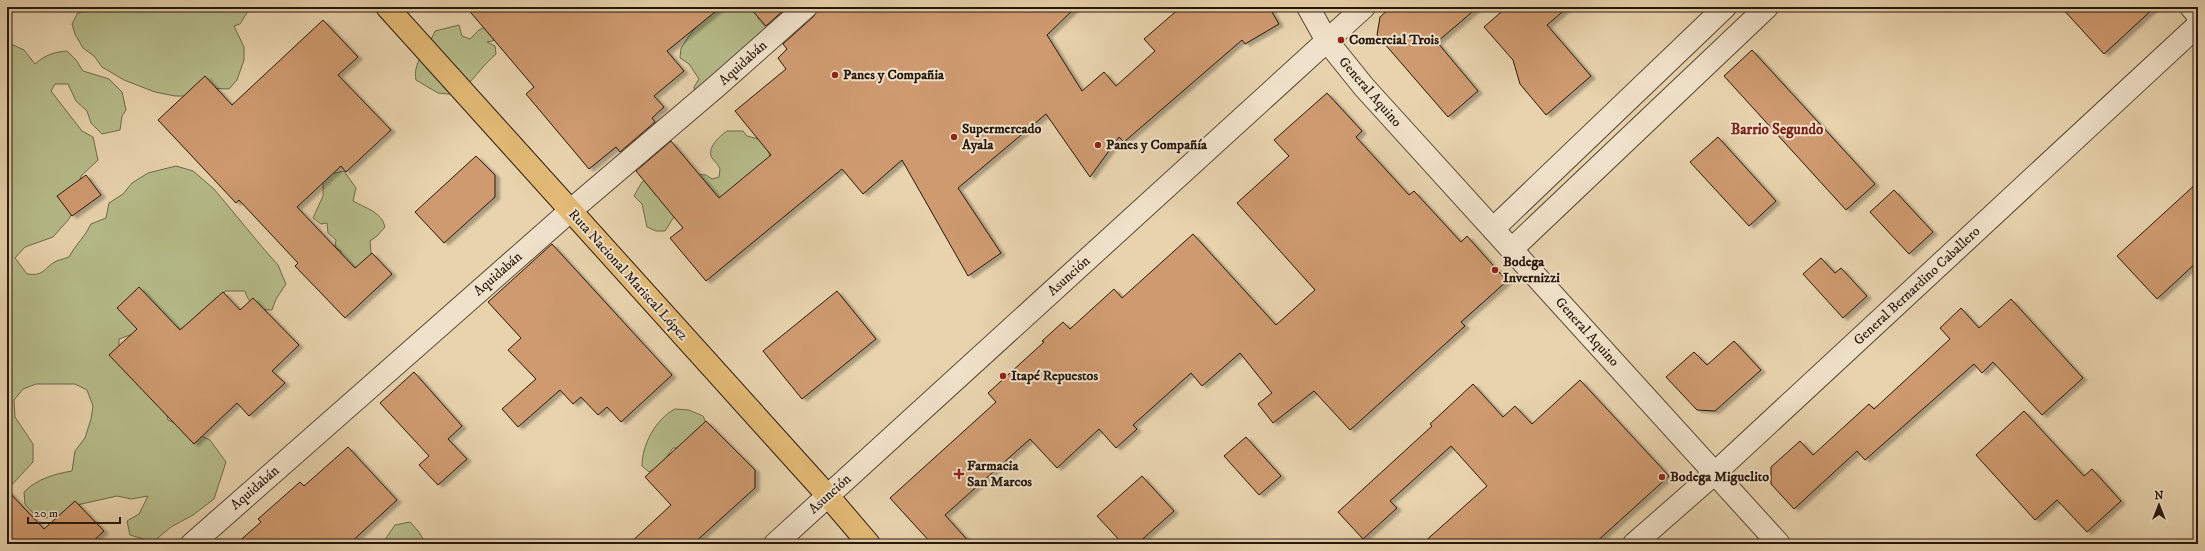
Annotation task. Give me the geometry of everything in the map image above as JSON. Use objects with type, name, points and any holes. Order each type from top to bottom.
[{"type":"highway","name":"Ruta Nacional Mariscal López","points":[[387,7],[828,496],[869,544]]},
{"type":"street","name":"Aquidabán","points":[[192,544],[570,211],[712,90],[806,7]]},
{"type":"street","name":"General Aquino","points":[[1308,7],[1327,41],[1364,88],[1779,544]]},
{"type":"street","name":"Asunción","points":[[775,544],[1364,7]]},
{"type":"street","points":[[1493,229],[1725,7]]},
{"type":"street","points":[[1512,249],[1767,7]]},
{"type":"street","points":[[2191,7],[2198,15]]},
{"type":"street","name":"General Bernardino Caballero","points":[[1634,544],[1715,473],[2198,25]]},
{"type":"green space","points":[[77,7],[246,7],[248,11],[240,24],[234,26],[244,47],[244,60],[237,80],[229,89],[203,88],[193,96],[175,96],[155,92],[124,80],[102,67],[94,56],[83,48],[75,34],[72,24],[77,14],[84,11]]},
{"type":"green space","points":[[715,7],[755,7],[758,18],[766,28],[696,97],[694,87],[699,79],[689,64],[680,58],[681,48],[700,22],[709,17]]},
{"type":"green space","points":[[490,24],[497,40],[487,42],[495,46],[496,54],[457,95],[438,93],[416,80],[416,67],[435,31],[459,25],[462,36],[470,39],[479,30]]},
{"type":"green space","points":[[11,44],[24,50],[35,64],[50,54],[67,51],[76,60],[83,71],[109,79],[122,92],[126,110],[122,116],[120,130],[102,134],[91,123],[87,111],[76,101],[68,84],[55,84],[51,91],[82,131],[93,137],[98,160],[81,176],[76,206],[69,219],[53,237],[25,247],[15,258],[27,274],[39,274],[55,262],[69,257],[91,224],[106,218],[109,203],[123,194],[132,183],[148,173],[176,166],[193,171],[214,189],[278,265],[286,284],[276,299],[272,310],[254,306],[249,300],[245,291],[225,291],[204,332],[133,334],[119,339],[119,351],[165,407],[168,420],[210,440],[226,462],[214,499],[193,515],[171,527],[153,542],[130,535],[127,521],[139,514],[148,496],[131,499],[117,496],[77,505],[59,517],[44,518],[34,514],[25,504],[24,492],[29,487],[40,480],[72,471],[75,451],[85,438],[91,419],[93,406],[87,390],[75,384],[36,384],[23,389],[14,400],[15,417],[33,444],[33,462],[7,490],[7,46]]},
{"type":"green space","points":[[727,131],[743,131],[747,136],[762,140],[769,153],[770,159],[754,199],[677,212],[665,231],[656,231],[647,227],[642,204],[634,196],[642,182],[649,177],[695,174],[706,175],[712,179],[719,177],[720,169],[712,158],[711,150],[712,146]]},
{"type":"green space","points":[[344,171],[356,188],[353,201],[377,214],[385,227],[370,241],[372,265],[341,271],[341,251],[335,247],[336,240],[328,233],[327,223],[321,224],[313,218],[323,196],[323,183],[330,174]]},
{"type":"green space","points":[[675,409],[689,410],[703,416],[709,430],[688,448],[673,448],[661,465],[649,472],[642,466],[644,449],[647,441],[651,433],[662,419]]},
{"type":"green space","points":[[410,522],[419,532],[426,544],[382,544],[395,525]]},
{"type":"building","points":[[466,7],[721,7],[667,51],[684,71],[654,96],[664,107],[652,118],[655,122],[620,152],[616,147],[589,169],[526,94],[534,87]]},
{"type":"building","points":[[749,7],[787,7],[766,26]]},
{"type":"building","points":[[818,7],[1076,7],[1047,35],[1082,91],[1104,72],[1116,86],[1155,51],[1144,39],[1181,7],[1269,7],[1279,24],[1245,44],[1242,40],[1124,142],[1119,137],[1090,177],[1046,114],[958,188],[1001,253],[968,276],[902,160],[863,194],[842,169],[706,281],[670,238],[683,228],[636,171],[671,141],[719,198],[771,155],[735,111],[786,69],[778,58],[787,49],[783,44],[814,16]]},
{"type":"building","points":[[1391,7],[1478,7],[1437,42],[1478,91],[1448,117],[1377,35],[1380,17]]},
{"type":"building","points":[[1507,7],[1568,7],[1547,25],[1591,76],[1546,115],[1520,84],[1513,60],[1484,27]]},
{"type":"building","points":[[2061,7],[2155,7],[2104,54]]},
{"type":"building","points":[[323,20],[358,57],[338,75],[391,130],[346,172],[341,166],[297,207],[355,268],[372,253],[392,274],[345,318],[295,266],[298,263],[239,200],[236,203],[158,120],[205,76],[232,105]]},
{"type":"building","points":[[1752,50],[1875,184],[1846,210],[1724,76]]},
{"type":"building","points":[[1327,93],[1362,131],[1356,137],[1409,195],[1414,191],[1461,242],[1467,236],[1507,281],[1461,322],[1465,326],[1350,430],[1314,391],[1273,423],[1258,404],[1272,393],[1240,353],[1202,386],[1191,373],[1133,425],[1137,429],[1116,448],[1099,429],[1057,468],[1030,439],[945,515],[971,544],[932,544],[890,498],[996,402],[988,393],[1044,342],[1042,341],[1063,322],[1070,329],[1114,289],[1122,298],[1193,234],[1276,325],[1315,290],[1237,203],[1289,156],[1274,140]]},
{"type":"building","points":[[1718,137],[1776,201],[1749,226],[1690,162]]},
{"type":"building","points":[[476,156],[495,175],[495,197],[444,243],[415,212]]},
{"type":"building","points":[[86,175],[101,195],[72,216],[57,196]]},
{"type":"building","points":[[2198,182],[2198,261],[2157,299],[2117,256]]},
{"type":"building","points":[[1894,190],[1933,232],[1909,254],[1870,212]]},
{"type":"building","points":[[552,244],[672,375],[621,422],[607,407],[598,415],[581,397],[573,404],[560,390],[518,427],[502,409],[536,379],[508,350],[521,338],[488,302]]},
{"type":"building","points":[[1821,258],[1835,273],[1841,268],[1867,296],[1843,318],[1803,274]]},
{"type":"building","points":[[139,287],[180,330],[223,292],[240,310],[253,298],[299,345],[272,371],[285,383],[249,416],[237,403],[194,444],[109,355],[137,329],[117,308]]},
{"type":"building","points":[[837,291],[876,339],[802,399],[763,351]]},
{"type":"building","points":[[2011,299],[2083,378],[2042,415],[1993,362],[1982,373],[1974,364],[1865,460],[1857,451],[1794,509],[1771,484],[1771,467],[1800,441],[1813,455],[1869,404],[1874,409],[1950,339],[1940,328],[1961,308],[1979,328]]},
{"type":"building","points":[[1734,341],[1761,370],[1715,411],[1697,410],[1666,377],[1694,352],[1707,365]]},
{"type":"building","points":[[414,372],[462,426],[448,439],[467,459],[438,485],[419,465],[429,456],[380,403]]},
{"type":"building","points":[[1580,380],[1669,476],[1594,544],[1422,544],[1487,486],[1451,446],[1390,501],[1397,508],[1363,539],[1338,512],[1432,426],[1430,424],[1473,384],[1503,417],[1515,406],[1532,424]]},
{"type":"building","points":[[2024,411],[2084,476],[2092,469],[2121,501],[2087,532],[2057,500],[2035,520],[1976,455]]},
{"type":"building","points":[[706,421],[755,470],[755,488],[693,544],[629,544],[671,505],[645,477]]},
{"type":"building","points":[[1246,437],[1281,476],[1259,495],[1224,456]]},
{"type":"building","points":[[348,447],[397,500],[349,544],[236,544],[261,522],[258,519],[300,482],[304,486]]},
{"type":"building","points":[[1142,476],[1174,511],[1137,544],[1123,544],[1097,516]]},
{"type":"building","points":[[7,490],[44,529],[75,501],[104,531],[90,544],[15,544],[7,536]]},
{"type":"place","name":"Comercial Trois","points":[[1341,40]]},
{"type":"place","name":"Panes y Compañia","points":[[835,75]]},
{"type":"place","name":"Supermercado Ayala","points":[[954,137]]},
{"type":"place","name":"Panes y Compañía","points":[[1098,145]]},
{"type":"place","name":"Bodega Invernizzi","points":[[1495,270]]},
{"type":"place","name":"Itapé Repuestos","points":[[1003,376]]},
{"type":"place","name":"Farmacia San Marcos","points":[[959,474]]},
{"type":"place","name":"Bodega Miguelito","points":[[1662,477]]},
{"type":"district","name":"Barrio Segundo","points":[[1777,129]]}]
